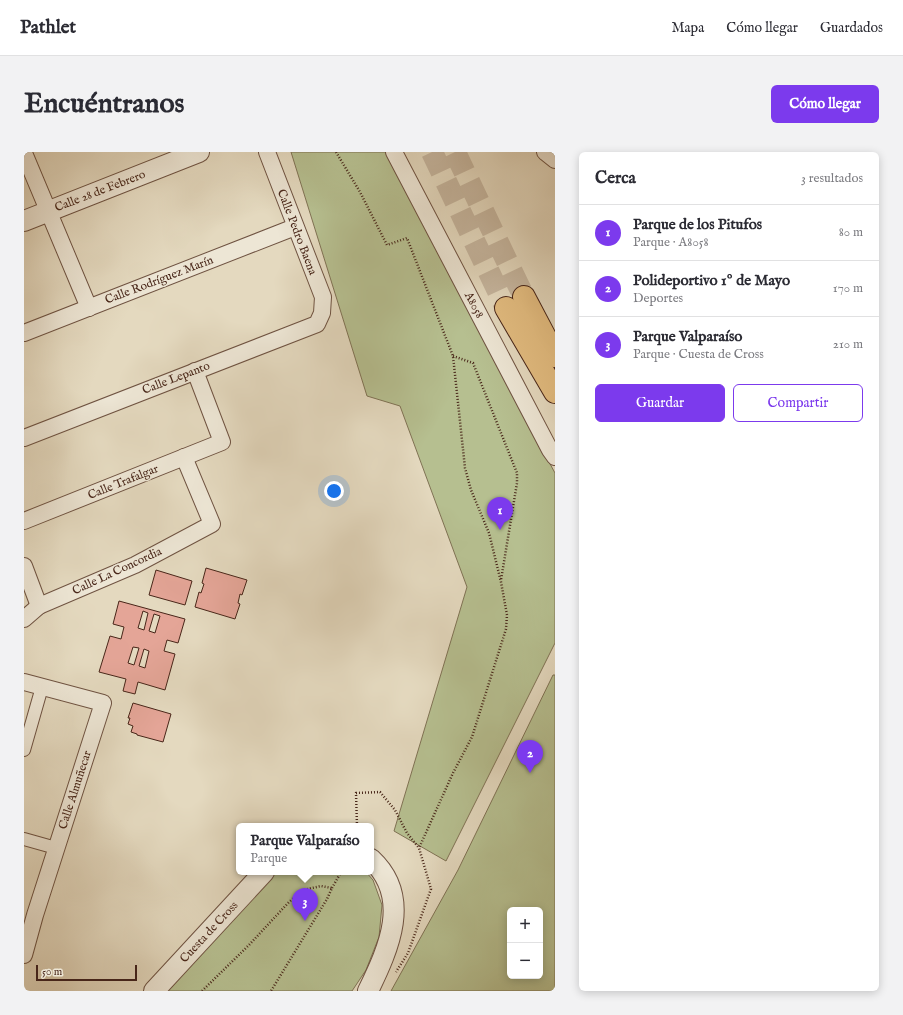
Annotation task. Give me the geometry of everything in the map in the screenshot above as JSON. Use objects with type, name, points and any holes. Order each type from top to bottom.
[{"type":"highway","points":[[515,302],[555,332]]},
{"type":"highway","points":[[515,302],[555,356]]},
{"type":"highway","points":[[515,302],[555,392]]},
{"type":"street","name":"Calle 28 de Febrero","points":[[24,221],[199,152]]},
{"type":"street","name":"Calle Pedro Baena","points":[[267,152],[323,297],[322,313]]},
{"type":"street","name":"A8058","points":[[394,152],[555,457]]},
{"type":"street","points":[[545,152],[555,160]]},
{"type":"street","points":[[24,153],[88,308]]},
{"type":"street","name":"Calle Rodríguez Marín","points":[[24,333],[295,227]]},
{"type":"street","name":"Calle Lepanto","points":[[24,438],[317,324],[322,313]]},
{"type":"street","name":"Calle Trafalgar","points":[[24,521],[222,442],[195,371]]},
{"type":"street","name":"Calle La Concordia","points":[[24,619],[39,606],[135,564],[212,524],[184,458]]},
{"type":"street","points":[[24,566],[39,606]]},
{"type":"street","name":"Calle Almuñecar","points":[[24,682],[103,703],[56,848],[29,914],[24,955]]},
{"type":"street","points":[[24,750],[42,687]]},
{"type":"street","points":[[24,839],[56,848]]},
{"type":"street","points":[[368,991],[380,967],[391,935],[394,920],[394,902],[389,882],[385,874],[374,862]]},
{"type":"street","name":"Cuesta de Cross","points":[[154,991],[261,875]]},
{"type":"path","points":[[336,152],[360,192],[387,245],[407,238],[453,356],[465,468],[471,490],[489,533],[501,582],[507,615],[506,629],[472,737],[453,774],[419,848]]},
{"type":"path","points":[[453,356],[473,363],[516,473],[516,483],[501,582]]},
{"type":"path","points":[[358,823],[356,793],[380,792],[395,810],[407,833],[419,848],[431,889],[408,953],[392,978]]},
{"type":"path","points":[[271,991],[328,899],[339,875]]},
{"type":"path","points":[[202,991],[249,945],[288,902],[303,890],[321,886],[332,888]]},
{"type":"green space","points":[[291,152],[386,152],[555,473],[555,643],[446,861],[394,831],[467,587],[400,406],[367,396]]},
{"type":"green space","points":[[553,675],[555,675],[555,991],[391,991],[458,870]]},
{"type":"green space","points":[[273,875],[369,875],[373,880],[382,905],[379,937],[366,970],[352,991],[164,991]]},
{"type":"building","points":[[206,568],[247,580],[242,595],[240,594],[238,603],[240,604],[235,619],[195,607],[199,592],[201,593],[204,584],[202,583]]},
{"type":"building","points":[[156,570],[192,581],[185,605],[149,595]]},
{"type":"building","points":[[119,601],[185,619],[178,643],[167,640],[164,651],[175,654],[165,690],[138,682],[135,694],[123,691],[126,679],[99,672],[110,636],[121,639],[124,627],[113,624]],"holes":[[[143,611],[148,613],[144,630],[138,628]],[[154,614],[160,616],[155,633],[149,631]],[[133,647],[139,648],[134,665],[128,663]],[[144,649],[149,651],[145,668],[139,666]]]},
{"type":"building","points":[[133,703],[171,714],[163,742],[131,732],[133,726],[128,724],[130,718],[128,718]]},
{"type":"tunnel","points":[[432,152],[506,308]]},
{"type":"tunnel","points":[[455,152],[524,297]]},
{"type":"place","name":"Parque de los Pitufos","points":[[500,530]]},
{"type":"place","name":"Polideportivo 1º de Mayo","points":[[530,773]]},
{"type":"place","name":"Parque Valparaíso","points":[[305,921]]}]
